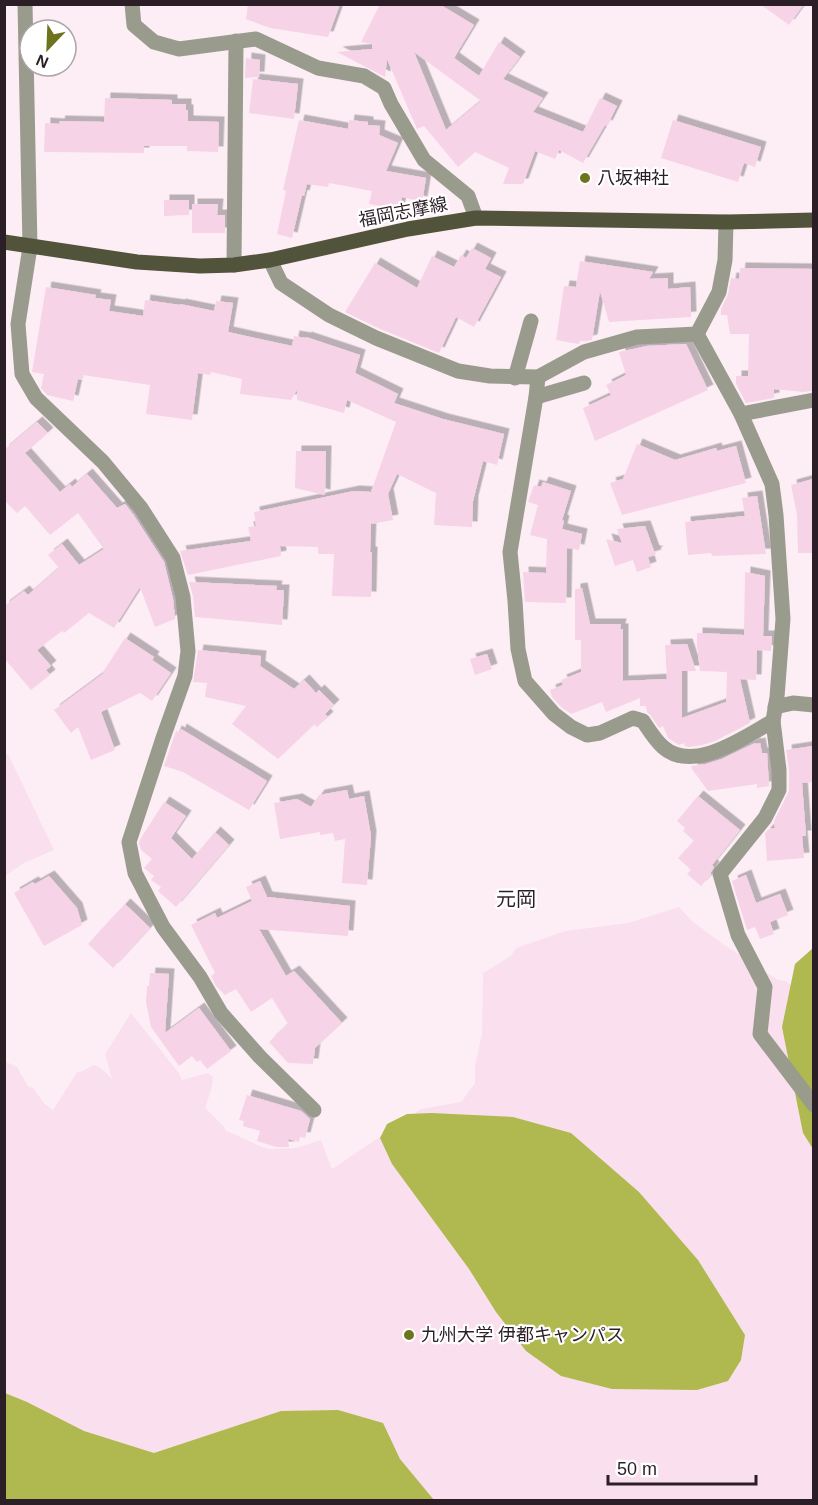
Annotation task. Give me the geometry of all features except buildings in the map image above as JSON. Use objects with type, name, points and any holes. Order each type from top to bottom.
[{"type":"main road","name":"福岡志摩線","points":[[4,242],[137,262],[200,266],[234,265],[270,260],[408,229],[476,218],[726,222],[813,220]]},
{"type":"street","points":[[25,4],[30,247],[18,324],[22,374],[36,398],[103,462],[141,508],[173,558],[183,597],[188,651],[185,676],[129,842],[135,873],[163,927],[200,977],[221,1013],[260,1057],[314,1110]]},
{"type":"street","points":[[132,4],[134,25],[154,42],[178,49],[256,39],[318,68],[364,76],[384,88],[424,160],[468,196],[476,218]]},
{"type":"street","points":[[234,265],[236,41]]},
{"type":"street","points":[[697,334],[719,292],[725,261],[726,222]]},
{"type":"street","points":[[270,260],[281,283],[329,315],[376,338],[458,371],[515,378],[538,377],[584,352],[637,337],[697,334]]},
{"type":"street","points":[[515,378],[531,321]]},
{"type":"street","points":[[697,334],[741,414],[772,484],[783,619],[774,714],[779,790],[765,818],[720,874],[738,936],[765,987],[760,1034],[813,1106]]},
{"type":"street","points":[[538,377],[510,552],[518,649],[525,681],[554,714],[571,727],[587,735],[600,734],[633,718],[644,721],[663,748],[677,756],[694,757],[721,750],[793,703],[813,705]]},
{"type":"street","points":[[536,397],[584,383]]},
{"type":"street","points":[[741,414],[813,400]]},
{"type":"shaded area","points":[[6,753],[54,850],[24,863],[5,876],[4,754]]},
{"type":"shaded area","name":"九州大学 伊都キャンパス","points":[[679,907],[692,921],[723,944],[778,980],[786,981],[813,1003],[813,1500],[5,1500],[4,1052],[6,1062],[17,1067],[28,1086],[33,1088],[44,1103],[53,1110],[78,1071],[94,1065],[101,1068],[112,1079],[105,1054],[131,1013],[179,1073],[182,1080],[208,1073],[213,1077],[205,1108],[225,1130],[270,1149],[296,1148],[321,1140],[332,1169],[421,1109],[461,1102],[475,1083],[475,1066],[482,1033],[483,973],[511,956],[516,948],[565,931],[628,923]]},
{"type":"green space","points":[[813,948],[813,1149],[803,1133],[782,1027],[795,964]]},
{"type":"green space","points":[[407,1114],[513,1117],[571,1133],[639,1192],[698,1260],[745,1335],[741,1360],[728,1381],[697,1390],[612,1389],[561,1376],[526,1351],[392,1164],[380,1138],[387,1124]]},
{"type":"green space","points":[[5,1393],[84,1431],[154,1453],[281,1411],[338,1410],[383,1423],[400,1459],[434,1500],[5,1500]]},
{"type":"place","name":"八坂神社","points":[[585,178]]},
{"type":"place","name":"九州大学 伊都キャンパス","points":[[409,1335]]},
{"type":"district","name":"元岡","points":[[516,899]]}]
